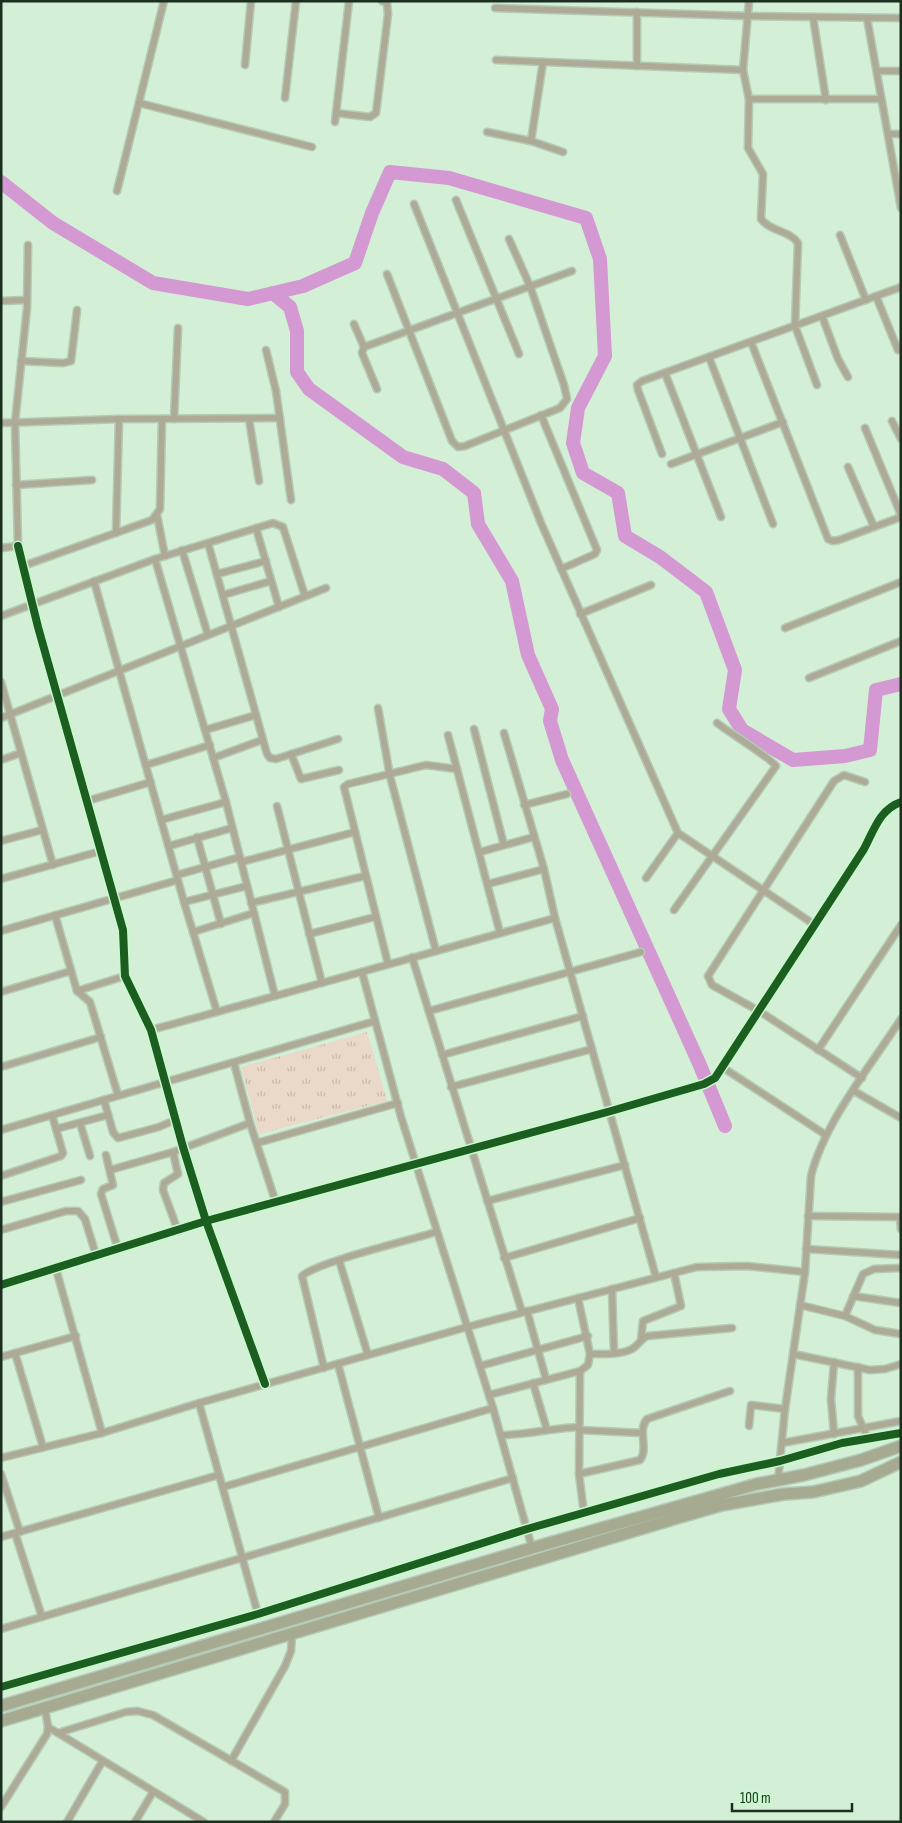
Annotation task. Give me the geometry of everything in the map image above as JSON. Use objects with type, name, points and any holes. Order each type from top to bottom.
[{"type":"highway","points":[[1,1706],[532,1548],[778,1480],[861,1460],[901,1446]]},
{"type":"highway","points":[[1,1721],[722,1505],[784,1494],[813,1492],[861,1481],[901,1462]]},
{"type":"street","points":[[117,191],[164,1]]},
{"type":"street","points":[[246,65],[251,1]]},
{"type":"street","points":[[285,98],[296,1]]},
{"type":"street","points":[[335,122],[349,1]]},
{"type":"street","points":[[336,113],[370,117],[376,113],[388,14],[387,2],[382,1]]},
{"type":"street","points":[[750,1],[743,70],[750,99],[748,148],[762,174],[761,220],[771,228],[794,238],[798,243],[795,326],[817,384]]},
{"type":"street","points":[[495,8],[748,16],[901,18]]},
{"type":"street","points":[[637,12],[637,66]]},
{"type":"street","points":[[813,17],[826,100]]},
{"type":"street","points":[[867,18],[899,187],[901,208]]},
{"type":"street","points":[[496,60],[743,70]]},
{"type":"street","points":[[531,141],[543,62]]},
{"type":"street","points":[[877,71],[901,71]]},
{"type":"street","points":[[750,99],[881,99]]},
{"type":"street","points":[[139,103],[312,147]]},
{"type":"street","points":[[487,132],[531,141],[563,152]]},
{"type":"street","points":[[888,134],[901,134]]},
{"type":"street","points":[[456,200],[519,354]]},
{"type":"street","points":[[414,204],[456,313],[561,569],[678,833],[815,925]]},
{"type":"street","points":[[840,235],[866,300]]},
{"type":"street","points":[[387,274],[408,331],[455,445],[465,446],[560,408],[566,399],[564,384],[530,286],[510,239]]},
{"type":"street","points":[[28,245],[26,300],[15,422],[18,546],[57,696],[123,930],[125,976],[151,1030],[182,1147],[206,1221],[265,1384]]},
{"type":"street","points":[[364,347],[572,271]]},
{"type":"street","points":[[662,454],[637,385],[642,381],[901,287]]},
{"type":"street","points":[[876,296],[898,350]]},
{"type":"street","points":[[1,301],[26,300]]},
{"type":"street","points":[[21,361],[63,364],[71,361],[77,310]]},
{"type":"street","points":[[822,316],[838,359],[848,378]]},
{"type":"street","points":[[354,324],[364,347],[362,353],[376,389]]},
{"type":"street","points":[[174,420],[178,328]]},
{"type":"street","points":[[751,342],[828,539],[836,541],[901,516],[865,428]]},
{"type":"street","points":[[266,350],[280,418],[291,500]]},
{"type":"street","points":[[709,357],[773,524]]},
{"type":"street","points":[[665,373],[721,517]]},
{"type":"street","points":[[541,416],[598,550],[595,554],[561,569]]},
{"type":"street","points":[[1,423],[119,419],[280,418]]},
{"type":"street","points":[[116,533],[119,419]]},
{"type":"street","points":[[249,419],[259,481]]},
{"type":"street","points":[[162,420],[160,509],[158,515],[165,556]]},
{"type":"street","points":[[892,421],[901,439]]},
{"type":"street","points":[[671,464],[783,422]]},
{"type":"street","points":[[848,467],[874,527]]},
{"type":"street","points":[[16,485],[92,480]]},
{"type":"street","points":[[23,566],[152,520],[158,515]]},
{"type":"street","points":[[1,616],[155,558],[273,523],[283,527],[304,596]]},
{"type":"street","points":[[256,528],[279,607]]},
{"type":"street","points":[[208,543],[262,740],[270,758],[276,759],[338,739]]},
{"type":"street","points":[[1,548],[18,546]]},
{"type":"street","points":[[182,550],[208,635]]},
{"type":"street","points":[[155,558],[182,645],[226,802],[275,996]]},
{"type":"street","points":[[216,574],[266,561]]},
{"type":"street","points":[[223,595],[271,580]]},
{"type":"street","points":[[94,581],[184,902],[217,1012]]},
{"type":"street","points":[[785,628],[901,582]]},
{"type":"street","points":[[580,614],[652,585]]},
{"type":"street","points":[[1,718],[326,588]]},
{"type":"street","points":[[809,678],[901,641]]},
{"type":"street","points":[[1,682],[53,865]]},
{"type":"street","points":[[378,708],[390,776],[436,951]]},
{"type":"street","points":[[205,730],[256,715]]},
{"type":"street","points":[[674,910],[713,858],[776,766],[773,761],[743,744],[717,723]]},
{"type":"street","points":[[474,730],[504,845]]},
{"type":"street","points":[[504,733],[544,869],[555,918],[611,1111],[656,1277]]},
{"type":"street","points":[[448,735],[500,933]]},
{"type":"street","points":[[213,758],[262,740]]},
{"type":"street","points":[[146,765],[210,745]]},
{"type":"street","points":[[1,760],[21,753]]},
{"type":"street","points":[[292,754],[300,779],[339,770]]},
{"type":"street","points":[[388,964],[344,787],[348,784],[390,776],[426,766],[457,769]]},
{"type":"street","points":[[862,1078],[759,1011],[712,985],[708,976],[837,778],[849,776],[864,782]]},
{"type":"street","points":[[87,800],[151,782]]},
{"type":"street","points":[[524,805],[567,794]]},
{"type":"street","points":[[161,820],[226,802]]},
{"type":"street","points":[[2,1283],[56,1269],[206,1221],[416,1165],[704,1084],[715,1078],[864,849],[882,813],[890,805],[901,802]]},
{"type":"street","points":[[277,806],[297,891],[322,983]]},
{"type":"street","points":[[169,846],[232,828]]},
{"type":"street","points":[[1,842],[42,830]]},
{"type":"street","points":[[1,931],[114,898],[206,867],[287,850],[355,832]]},
{"type":"street","points":[[646,878],[678,833]]},
{"type":"street","points":[[480,852],[534,837]]},
{"type":"street","points":[[197,838],[221,924]]},
{"type":"street","points":[[1,879],[101,851]]},
{"type":"street","points":[[488,884],[544,869]]},
{"type":"street","points":[[251,903],[365,876]]},
{"type":"street","points":[[184,902],[247,886]]},
{"type":"street","points":[[193,932],[254,913]]},
{"type":"street","points":[[55,915],[76,991],[90,1002],[118,1095]]},
{"type":"street","points":[[309,934],[375,917]]},
{"type":"street","points":[[151,1030],[555,918]]},
{"type":"street","points":[[818,1050],[901,925]]},
{"type":"street","points":[[429,1011],[641,952]]},
{"type":"street","points":[[412,957],[504,1258],[539,1350],[546,1379]]},
{"type":"street","points":[[1,992],[71,971]]},
{"type":"street","points":[[362,972],[416,1165],[493,1408],[532,1548]]},
{"type":"street","points":[[76,991],[125,976]]},
{"type":"street","points":[[442,1056],[582,1016]]},
{"type":"street","points":[[778,1480],[785,1409],[805,1272],[811,1176],[814,1161],[826,1135],[900,1020]]},
{"type":"street","points":[[1,1130],[375,1021]]},
{"type":"street","points":[[1,1066],[101,1037]]},
{"type":"street","points":[[451,1087],[592,1049]]},
{"type":"street","points":[[234,1063],[250,1123],[276,1203]]},
{"type":"street","points":[[722,1067],[826,1135]]},
{"type":"street","points":[[854,1091],[899,1116],[901,1109]]},
{"type":"street","points":[[104,1100],[115,1137],[118,1138],[159,1127],[176,1120]]},
{"type":"street","points":[[257,1143],[398,1103]]},
{"type":"street","points":[[1,1176],[61,1156],[63,1153],[52,1115]]},
{"type":"street","points":[[56,1129],[108,1115]]},
{"type":"street","points":[[80,1123],[90,1156]]},
{"type":"street","points":[[110,1170],[173,1152],[182,1147],[250,1123]]},
{"type":"street","points":[[173,1152],[178,1174],[164,1183],[163,1186],[178,1231]]},
{"type":"street","points":[[106,1155],[113,1185],[103,1189],[101,1194],[118,1249]]},
{"type":"street","points":[[487,1201],[625,1165]]},
{"type":"street","points":[[1,1202],[81,1180]]},
{"type":"street","points":[[1,1230],[66,1211],[78,1211],[85,1219],[96,1256]]},
{"type":"street","points":[[808,1216],[900,1217],[901,1229]]},
{"type":"street","points":[[504,1258],[640,1218]]},
{"type":"street","points":[[324,1368],[302,1276],[307,1272],[339,1260],[436,1232]]},
{"type":"street","points":[[806,1249],[901,1255]]},
{"type":"street","points":[[339,1260],[368,1355]]},
{"type":"street","points":[[1,1458],[102,1433],[199,1403],[467,1327],[697,1267],[747,1266],[805,1272]]},
{"type":"street","points":[[845,1316],[858,1281],[868,1270],[901,1268]]},
{"type":"street","points":[[56,1269],[102,1433]]},
{"type":"street","points":[[641,1340],[643,1321],[681,1306],[674,1273]]},
{"type":"street","points":[[612,1289],[614,1353]]},
{"type":"street","points":[[852,1296],[901,1303]]},
{"type":"street","points":[[489,1395],[580,1371],[588,1365],[590,1354],[588,1336],[578,1298]]},
{"type":"street","points":[[800,1304],[845,1316],[875,1330],[901,1334]]},
{"type":"street","points":[[590,1354],[614,1353],[632,1349],[648,1336],[732,1328]]},
{"type":"street","points":[[1,1357],[76,1336]]},
{"type":"street","points":[[480,1366],[588,1336]]},
{"type":"street","points":[[15,1353],[43,1447]]},
{"type":"street","points":[[793,1354],[879,1371],[901,1364]]},
{"type":"street","points":[[834,1362],[831,1398],[834,1434]]},
{"type":"street","points":[[338,1364],[379,1518]]},
{"type":"street","points":[[858,1367],[857,1410],[862,1428],[868,1439]]},
{"type":"street","points":[[580,1371],[579,1474],[584,1513]]},
{"type":"street","points":[[533,1383],[547,1430]]},
{"type":"street","points":[[579,1474],[640,1460],[643,1455],[642,1433],[644,1421],[651,1416],[730,1391]]},
{"type":"street","points":[[199,1403],[258,1614]]},
{"type":"street","points":[[749,1426],[751,1405],[785,1409]]},
{"type":"street","points":[[223,1487],[493,1408]]},
{"type":"street","points":[[782,1443],[901,1421]]},
{"type":"street","points":[[500,1435],[579,1429],[642,1433]]},
{"type":"street","points":[[1,1687],[258,1614],[527,1529],[720,1474],[780,1461],[833,1445],[901,1433]]},
{"type":"street","points":[[1,1474],[42,1617]]},
{"type":"street","points":[[1,1537],[219,1475]]},
{"type":"street","points":[[1,1629],[513,1478]]},
{"type":"street","points":[[231,1761],[285,1666],[291,1651],[292,1634]]},
{"type":"street","points":[[1,1807],[44,1740],[48,1726],[45,1708]]},
{"type":"street","points":[[58,1733],[126,1712],[144,1712],[285,1792],[285,1804],[274,1822]]},
{"type":"street","points":[[48,1726],[102,1762],[204,1822]]},
{"type":"street","points":[[67,1822],[102,1762]]},
{"type":"street","points":[[135,1822],[153,1792]]},
{"type":"green space","points":[[367,1032],[387,1101],[259,1134],[241,1067]]},
{"type":"waterway","points":[[1,182],[53,223],[153,283],[248,299],[303,286],[355,263],[372,213],[390,172],[449,178],[586,218],[600,259],[605,356],[578,408],[573,443],[583,473],[618,493],[625,536],[660,557],[706,592],[735,670],[729,709],[742,730],[793,760],[845,756],[870,750],[876,690],[901,684]]},
{"type":"waterway","points":[[273,293],[290,307],[297,331],[297,372],[309,389],[403,457],[443,469],[474,493],[478,524],[512,581],[528,655],[552,709],[550,721],[562,760],[699,1063],[725,1126]]},
{"type":"cycle path","points":[[18,546],[38,627],[123,930],[125,976],[151,1030],[183,1147],[206,1221],[265,1384]]},
{"type":"cycle path","points":[[1,1285],[206,1221],[704,1084],[715,1078],[864,849],[878,821],[894,805],[901,802]]},
{"type":"cycle path","points":[[1,1687],[258,1614],[527,1529],[719,1474],[780,1461],[842,1443],[901,1433]]}]
